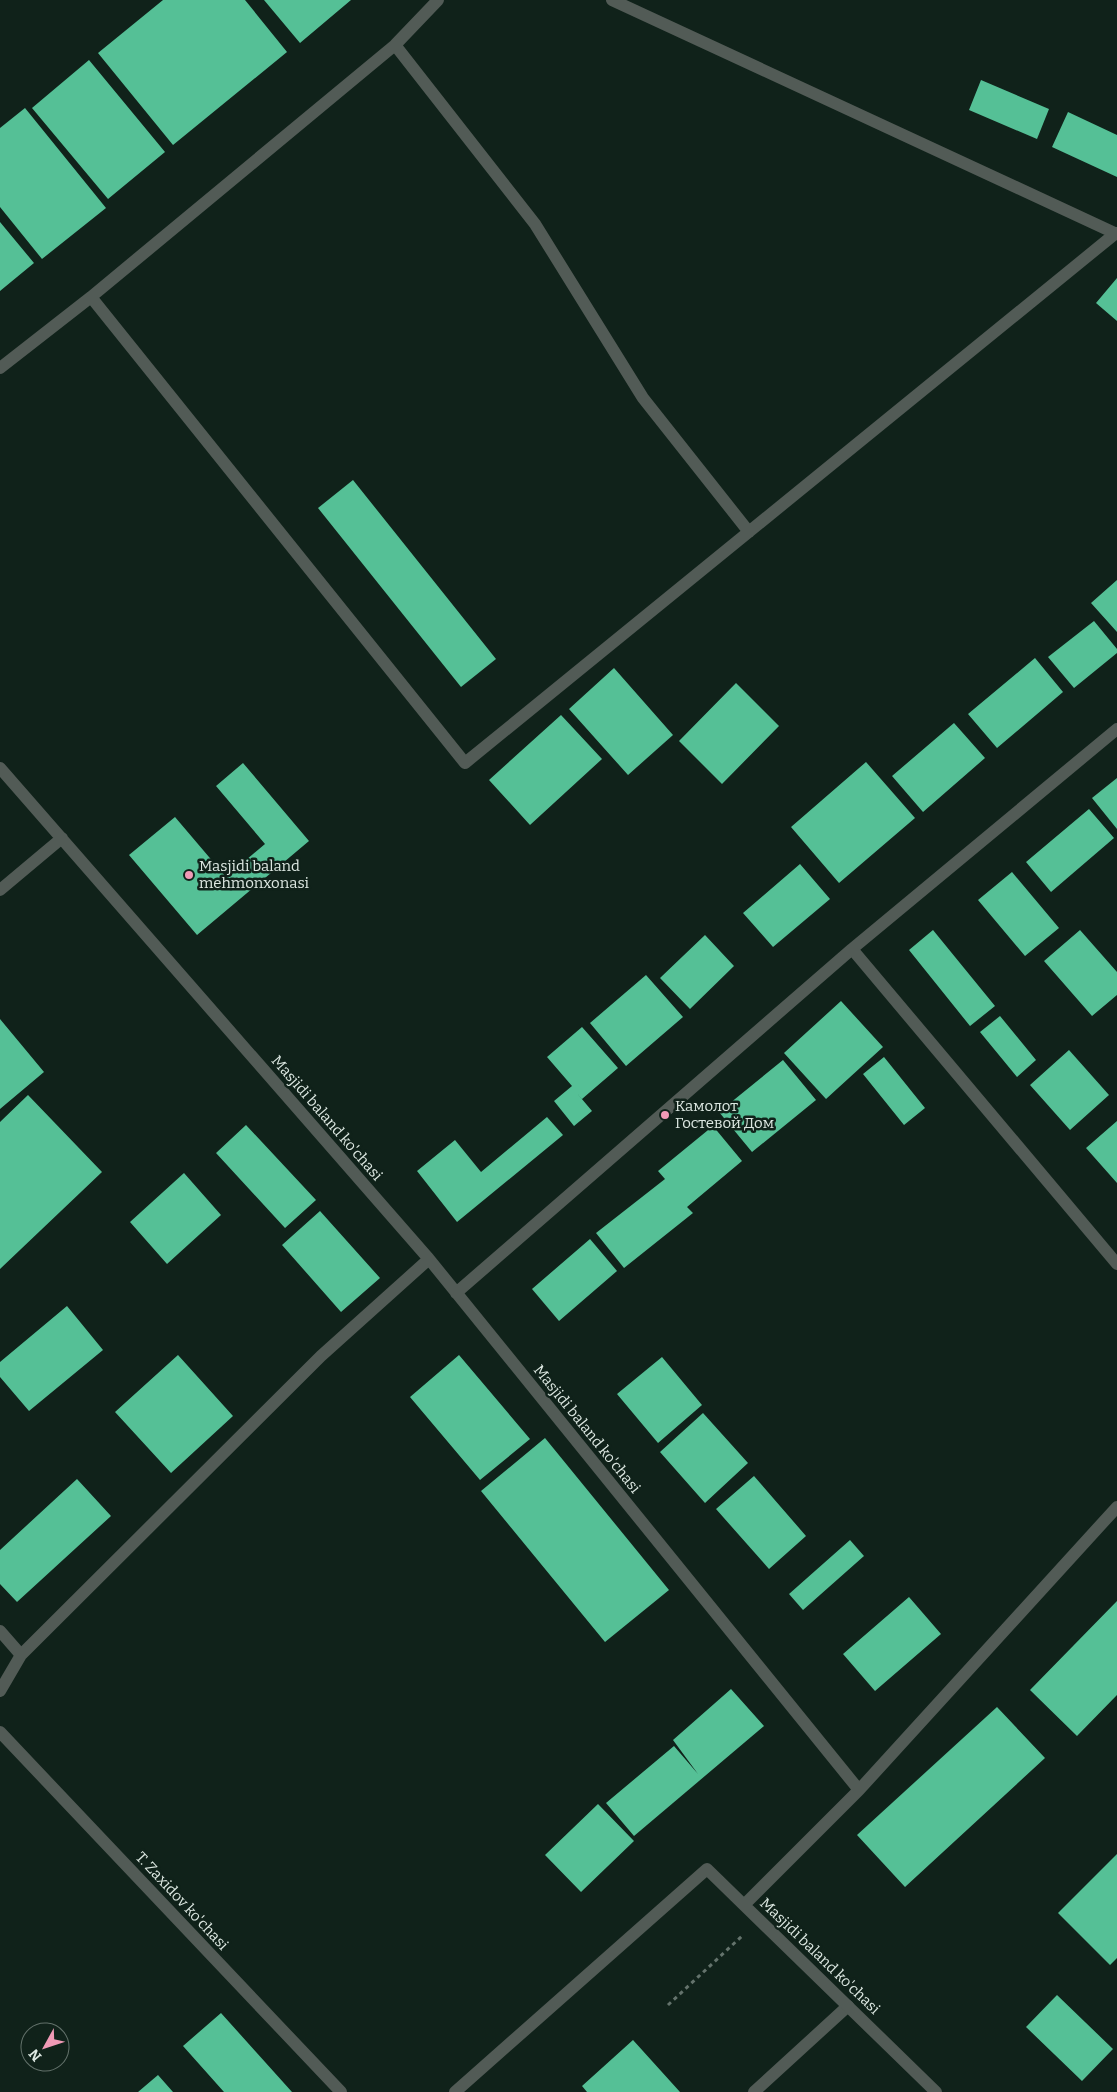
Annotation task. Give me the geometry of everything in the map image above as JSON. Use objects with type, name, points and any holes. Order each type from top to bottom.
[{"type":"street","points":[[0,368],[91,298],[395,45],[438,0]]},
{"type":"street","points":[[91,298],[465,764],[1116,234],[612,0]]},
{"type":"street","points":[[395,45],[535,224],[643,398],[749,532]]},
{"type":"street","points":[[456,1293],[852,949],[1117,729]]},
{"type":"street","name":"Masjidi baland ko'chasi","points":[[0,768],[429,1259],[859,1790],[744,1905],[936,2092]]},
{"type":"street","points":[[0,890],[62,838]]},
{"type":"street","points":[[852,949],[1117,1264]]},
{"type":"street","points":[[0,1691],[21,1655],[321,1356],[429,1259]]},
{"type":"street","points":[[859,1790],[1117,1506]]},
{"type":"street","points":[[0,1631],[21,1655]]},
{"type":"street","name":"T. Zaxidov ko'chasi","points":[[0,1732],[341,2092]]},
{"type":"street","points":[[455,2092],[707,1869],[744,1905]]},
{"type":"street","points":[[754,2092],[848,2006]]},
{"type":"path","points":[[668,2005],[744,1934]]},
{"type":"building","points":[[163,0],[245,0],[287,52],[173,145],[98,53]]},
{"type":"building","points":[[264,0],[351,0],[300,43]]},
{"type":"building","points":[[89,60],[165,152],[108,199],[32,108]]},
{"type":"building","points":[[981,80],[1049,109],[1037,139],[969,110]]},
{"type":"building","points":[[25,108],[106,208],[42,259],[0,207],[0,128]]},
{"type":"building","points":[[1068,112],[1117,135],[1117,177],[1052,147]]},
{"type":"building","points":[[0,222],[34,263],[0,291]]},
{"type":"building","points":[[1117,278],[1117,321],[1096,303]]},
{"type":"building","points":[[353,480],[496,659],[461,687],[318,508]]},
{"type":"building","points":[[1117,580],[1117,632],[1091,603]]},
{"type":"building","points":[[1094,621],[1117,649],[1117,653],[1074,688],[1048,657]]},
{"type":"building","points":[[1035,658],[1063,692],[997,748],[968,714]]},
{"type":"building","points":[[614,668],[673,735],[628,775],[569,709]]},
{"type":"building","points":[[736,683],[779,726],[722,784],[679,741]]},
{"type":"building","points":[[561,715],[602,759],[530,825],[489,780]]},
{"type":"building","points":[[954,723],[985,758],[923,812],[892,776]]},
{"type":"building","points":[[866,762],[915,818],[839,883],[791,827]]},
{"type":"building","points":[[243,763],[309,841],[197,935],[129,855],[175,817],[226,877],[265,844],[216,786]]},
{"type":"building","points":[[1117,778],[1117,829],[1092,798]]},
{"type":"building","points":[[1089,809],[1114,838],[1051,892],[1026,862]]},
{"type":"building","points":[[800,864],[830,899],[773,947],[743,913]]},
{"type":"building","points":[[1012,872],[1059,928],[1025,956],[978,900]]},
{"type":"building","points":[[933,930],[995,1006],[970,1026],[909,950]]},
{"type":"building","points":[[1080,930],[1117,972],[1117,995],[1092,1016],[1044,961]]},
{"type":"building","points":[[705,935],[734,966],[690,1009],[660,978]]},
{"type":"building","points":[[646,975],[683,1017],[626,1066],[590,1023]]},
{"type":"building","points":[[841,1001],[883,1047],[826,1099],[784,1053]]},
{"type":"building","points":[[1000,1016],[1036,1060],[1017,1077],[980,1032]]},
{"type":"building","points":[[0,1019],[44,1072],[0,1109]]},
{"type":"building","points":[[582,1027],[618,1068],[582,1099],[576,1092],[592,1111],[574,1126],[554,1101],[572,1086],[547,1057]]},
{"type":"building","points":[[1069,1050],[1109,1095],[1070,1130],[1030,1085]]},
{"type":"building","points":[[884,1057],[925,1108],[904,1125],[863,1074]]},
{"type":"building","points":[[783,1060],[816,1100],[752,1152],[719,1112]]},
{"type":"building","points":[[28,1095],[102,1172],[0,1269],[0,1122]]},
{"type":"building","points":[[547,1117],[563,1135],[457,1222],[417,1171],[455,1140],[481,1172]]},
{"type":"building","points":[[1117,1121],[1117,1183],[1086,1148]]},
{"type":"building","points":[[246,1125],[316,1200],[285,1228],[216,1153]]},
{"type":"building","points":[[713,1126],[742,1161],[687,1207],[693,1213],[624,1268],[596,1233],[665,1179],[658,1171]]},
{"type":"building","points":[[184,1173],[221,1215],[167,1264],[130,1222]]},
{"type":"building","points":[[320,1211],[380,1278],[341,1312],[282,1245]]},
{"type":"building","points":[[590,1239],[617,1271],[559,1321],[532,1289]]},
{"type":"building","points":[[67,1306],[103,1350],[29,1411],[0,1377],[0,1362]]},
{"type":"building","points":[[178,1355],[233,1416],[171,1473],[115,1412]]},
{"type":"building","points":[[459,1355],[530,1439],[480,1480],[410,1397]]},
{"type":"building","points":[[662,1357],[702,1405],[658,1443],[617,1394]]},
{"type":"building","points":[[703,1413],[748,1463],[705,1503],[660,1452]]},
{"type":"building","points":[[545,1438],[669,1590],[605,1642],[481,1491]]},
{"type":"building","points":[[754,1476],[806,1536],[769,1569],[716,1509]]},
{"type":"building","points":[[77,1479],[111,1516],[17,1602],[0,1584],[0,1550]]},
{"type":"building","points":[[850,1540],[864,1556],[803,1610],[789,1594]]},
{"type":"building","points":[[909,1597],[941,1634],[875,1691],[843,1654]]},
{"type":"building","points":[[1117,1601],[1117,1695],[1077,1736],[1030,1690]]},
{"type":"building","points":[[731,1689],[764,1726],[634,1836],[606,1803],[674,1746],[698,1774],[673,1740]]},
{"type":"building","points":[[997,1707],[1045,1758],[905,1887],[857,1835]]},
{"type":"building","points":[[598,1804],[634,1841],[581,1892],[545,1855]]},
{"type":"building","points":[[1117,1854],[1117,1958],[1110,1965],[1058,1913]]},
{"type":"building","points":[[1057,1995],[1113,2049],[1082,2081],[1026,2027]]},
{"type":"building","points":[[221,2013],[292,2092],[224,2092],[183,2046]]},
{"type":"building","points":[[633,2040],[680,2092],[587,2092],[582,2086]]},
{"type":"building","points":[[158,2075],[173,2092],[138,2092]]},
{"type":"place","name":"Masjidi baland mehmonxonasi","points":[[189,875]]},
{"type":"place","name":"Камолот Гостевой Дом","points":[[665,1115]]}]
